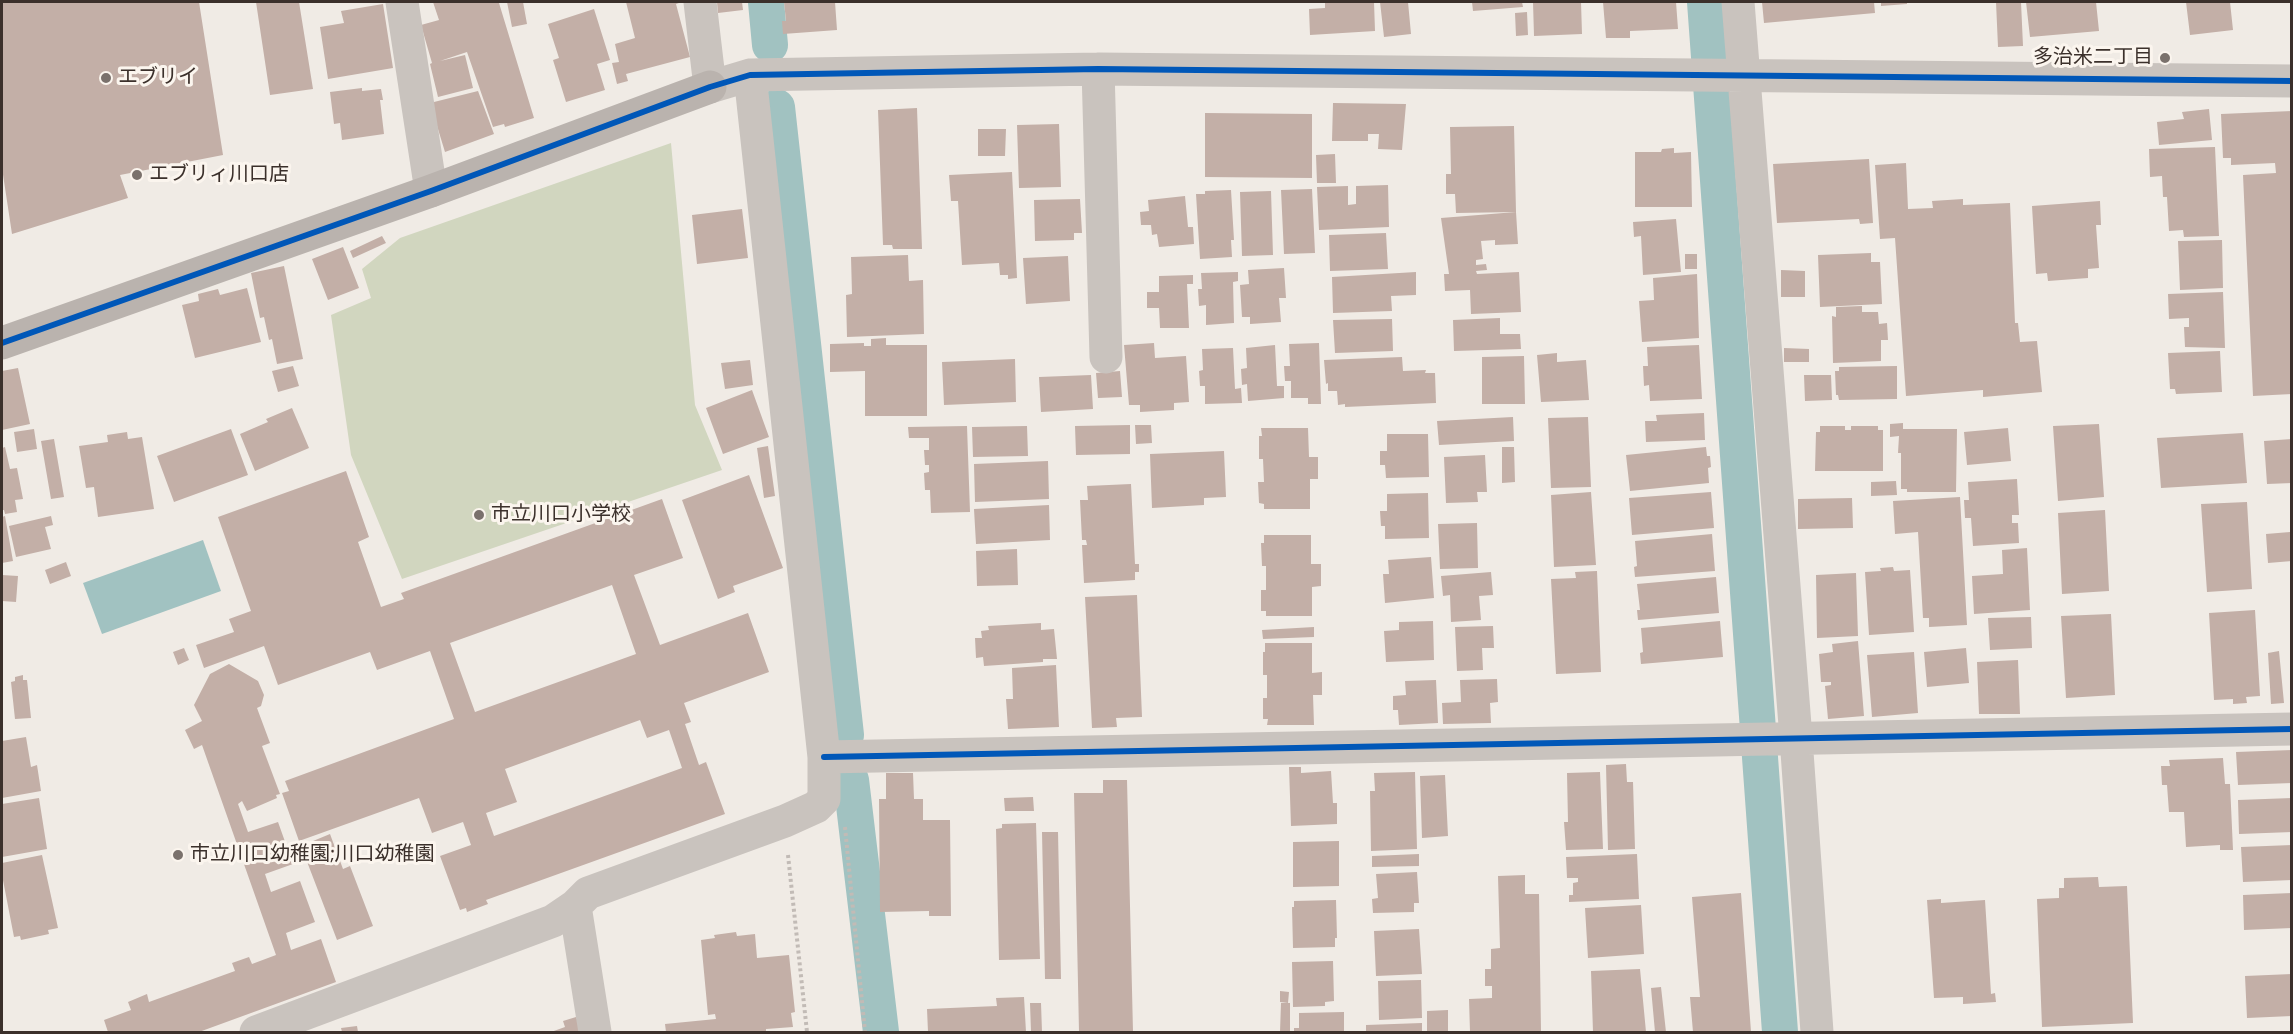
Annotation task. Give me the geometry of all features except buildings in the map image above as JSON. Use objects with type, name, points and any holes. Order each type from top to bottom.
[{"type":"street","points":[[402,2],[431,191]]},
{"type":"street","points":[[700,2],[710,87]]},
{"type":"street","points":[[1738,2],[1722,74],[1773,739],[1817,1032]]},
{"type":"street","points":[[2,343],[431,191],[710,87],[750,75],[1098,69],[2292,81]]},
{"type":"street","points":[[1098,69],[1106,357]]},
{"type":"street","points":[[256,1032],[553,921],[575,906],[588,893],[785,821],[816,807],[824,798],[824,757],[750,75]]},
{"type":"street","points":[[824,757],[2292,729]]},
{"type":"street","points":[[575,906],[595,1032]]},
{"type":"path","points":[[824,798],[843,808],[865,1032]]},
{"type":"path","points":[[785,821],[807,1032]]},
{"type":"green space","points":[[671,143],[695,405],[722,470],[402,579],[351,455],[331,315],[371,298],[362,269],[400,238]]},
{"type":"water","points":[[203,540],[221,591],[102,634],[83,583]]},
{"type":"waterway","points":[[766,2],[770,45]]},
{"type":"waterway","points":[[1705,2],[1780,1032]]},
{"type":"waterway","points":[[777,107],[846,735]]},
{"type":"waterway","points":[[851,780],[881,1032]]},
{"type":"cycle path","points":[[2,343],[431,191],[710,87],[750,75],[1098,69],[2292,81]]},
{"type":"cycle path","points":[[824,757],[2292,729]]},
{"type":"place","name":"多治米二丁目","points":[[2165,58]]},
{"type":"place","name":"エブリイ","points":[[106,78]]},
{"type":"place","name":"エブリィ川口店","points":[[137,175]]},
{"type":"place","name":"市立川口小学校","points":[[479,515]]},
{"type":"place","name":"市立川口幼稚園;川口幼稚園","points":[[178,855]]}]
